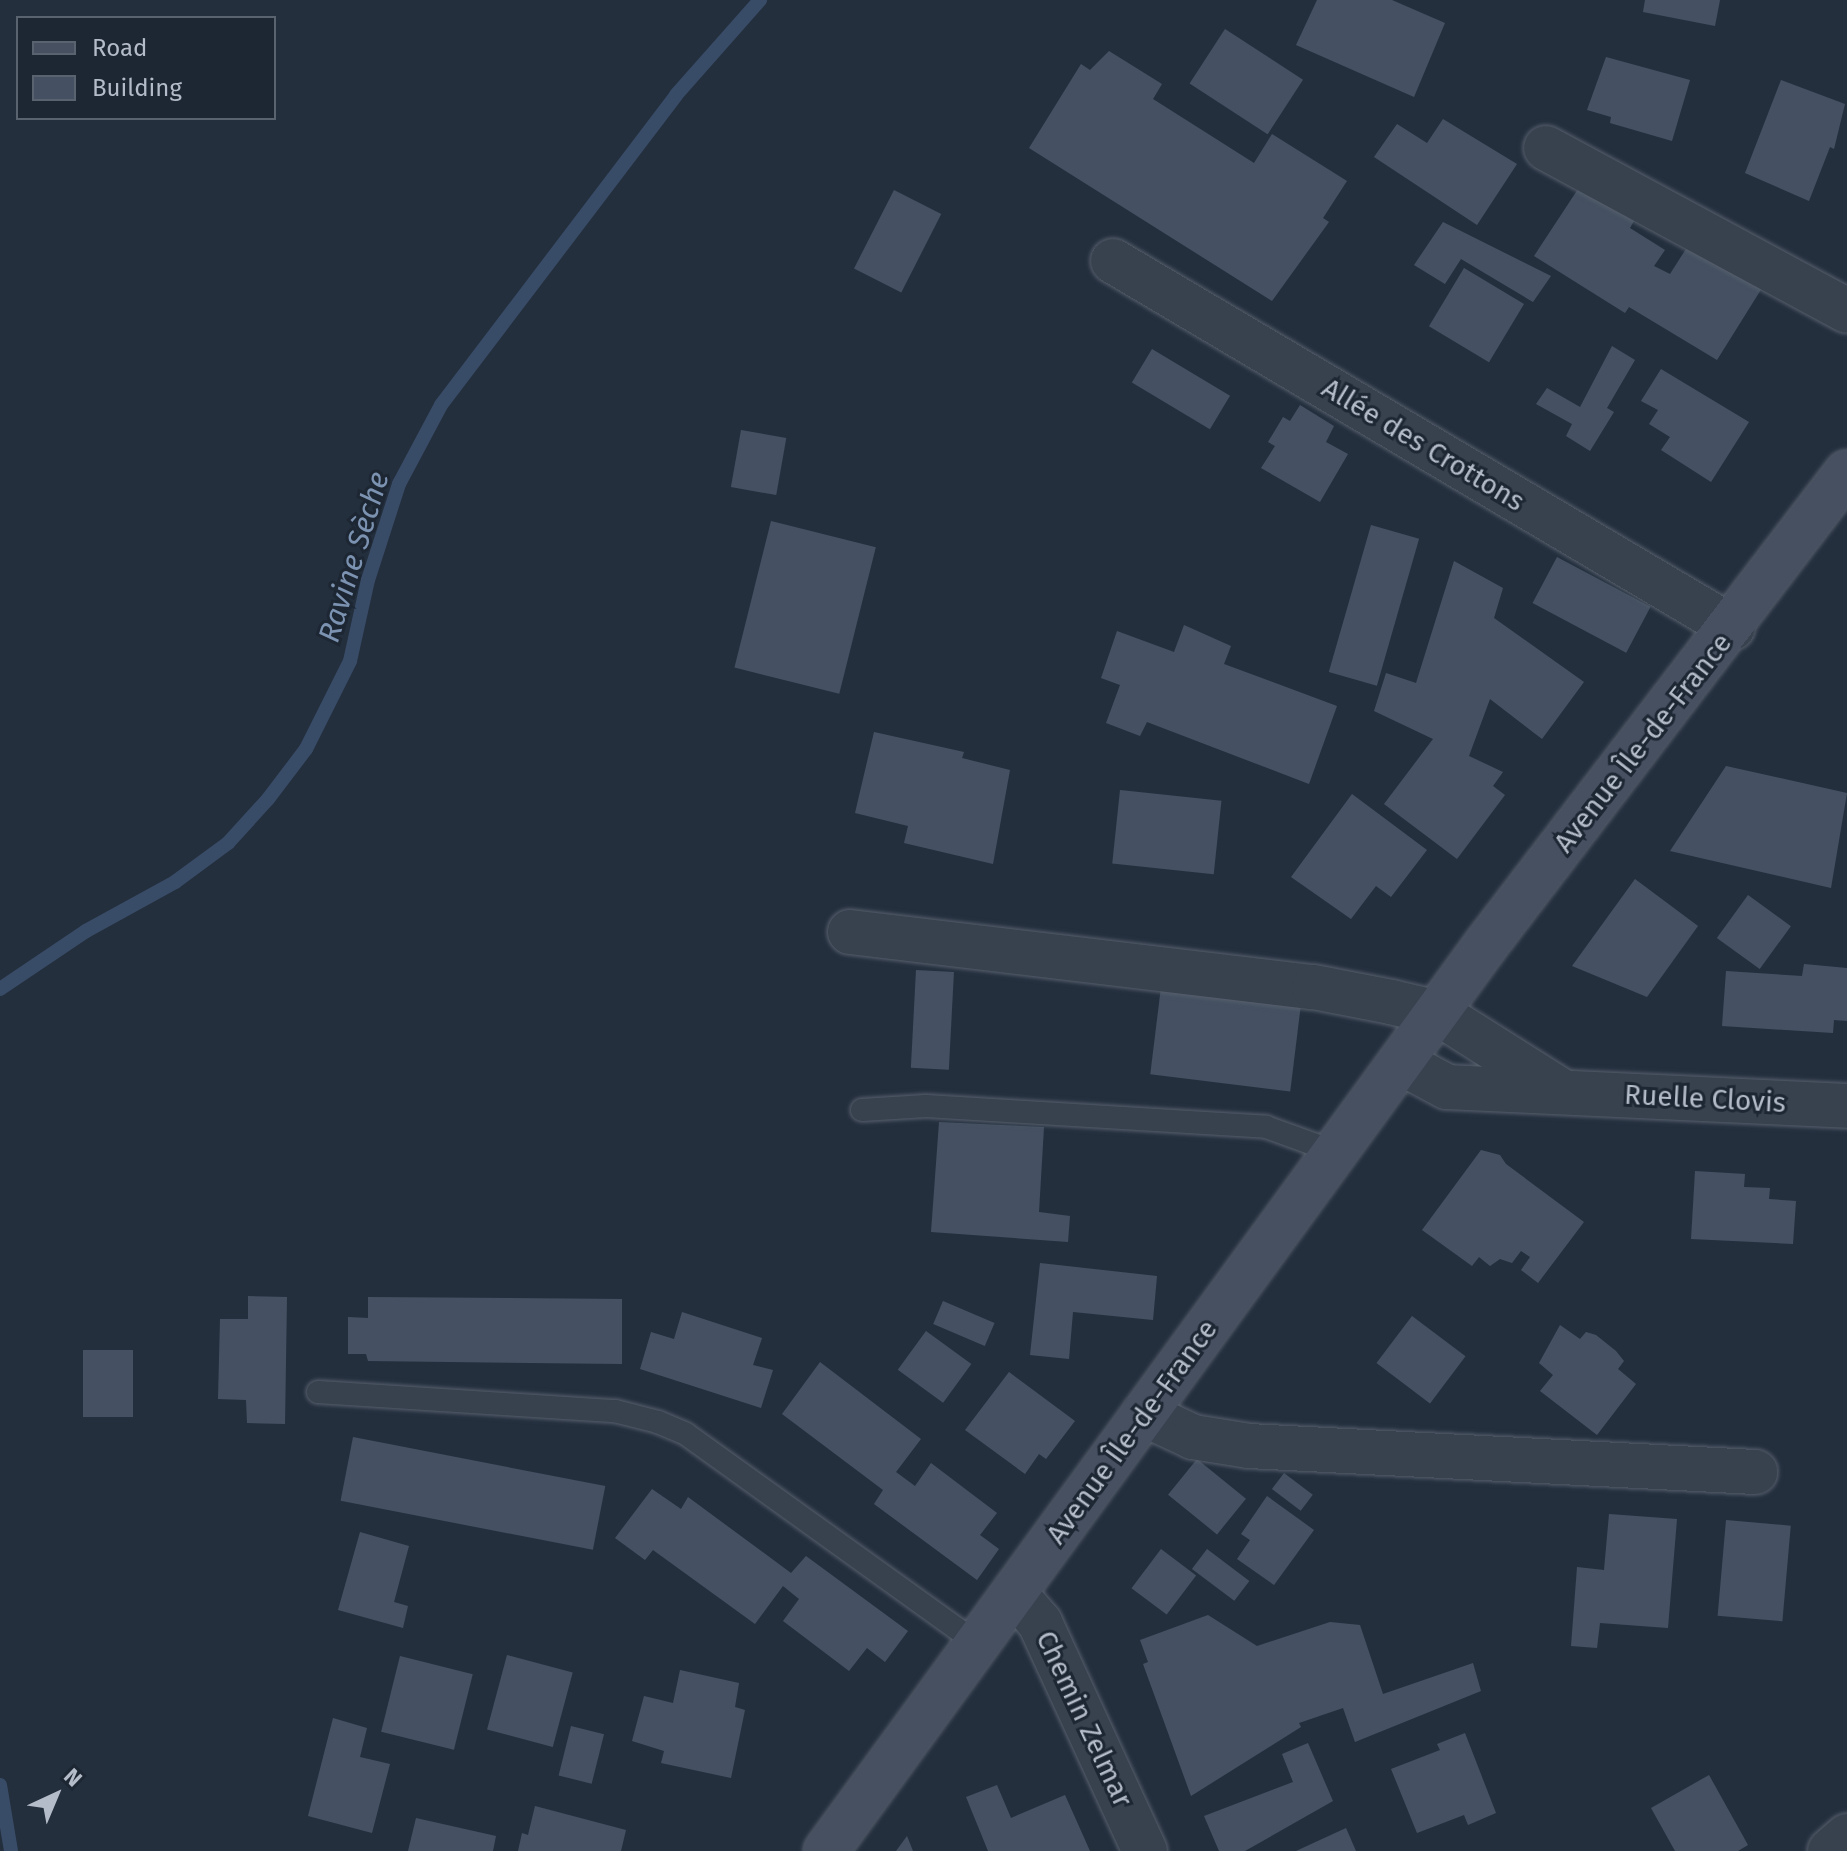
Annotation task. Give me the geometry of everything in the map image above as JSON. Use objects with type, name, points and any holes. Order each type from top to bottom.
[{"type":"street","points":[[1546,148],[1847,311]]},
{"type":"street","name":"Allée des Crottons","points":[[1113,261],[1733,628]]},
{"type":"street","name":"Avenue Île-de-France","points":[[826,1851],[1438,1013],[1733,628],[1847,472]]},
{"type":"street","points":[[850,932],[1314,987],[1438,1013]]},
{"type":"street","name":"Ruelle Clovis","points":[[1438,1013],[1563,1092]]},
{"type":"street","name":"Ruelle Clovis","points":[[1402,1063],[1447,1087],[1847,1106]]},
{"type":"street","points":[[1144,1414],[1193,1437],[1249,1446],[1755,1472]]},
{"type":"street","name":"Chemin Zelmar","points":[[1014,1593],[1040,1623],[1145,1851]]},
{"type":"street","points":[[1830,1851],[1847,1836]]},
{"type":"lane","points":[[862,1110],[926,1106],[1266,1127],[1338,1153]]},
{"type":"lane","points":[[318,1392],[615,1411],[658,1422],[686,1434],[977,1643]]},
{"type":"building","points":[[1317,0],[1392,0],[1445,23],[1414,97],[1296,45]]},
{"type":"building","points":[[1645,0],[1720,0],[1715,26],[1643,12]]},
{"type":"building","points":[[1225,29],[1303,80],[1268,134],[1190,84]]},
{"type":"building","points":[[1109,51],[1162,84],[1153,99],[1254,163],[1272,134],[1347,181],[1323,218],[1329,222],[1272,301],[1029,148],[1081,64],[1090,70]]},
{"type":"building","points":[[1606,57],[1690,80],[1672,141],[1610,123],[1611,117],[1587,110]]},
{"type":"building","points":[[1781,80],[1845,104],[1834,149],[1830,147],[1809,201],[1745,173]]},
{"type":"building","points":[[1443,119],[1517,164],[1477,225],[1374,157],[1397,124],[1427,143]]},
{"type":"building","points":[[1580,186],[1634,221],[1630,228],[1665,250],[1654,266],[1670,274],[1691,241],[1762,288],[1717,360],[1629,307],[1625,313],[1534,256]]},
{"type":"building","points":[[894,190],[941,214],[901,292],[854,268]]},
{"type":"building","points":[[1443,222],[1551,276],[1533,302],[1461,259],[1445,284],[1414,265]]},
{"type":"building","points":[[1464,268],[1524,304],[1489,362],[1429,326]]},
{"type":"building","points":[[1612,346],[1635,360],[1607,408],[1614,412],[1590,451],[1566,436],[1572,424],[1536,404],[1547,388],[1580,407]]},
{"type":"building","points":[[1152,349],[1230,396],[1210,429],[1132,382]]},
{"type":"building","points":[[1661,369],[1749,422],[1711,482],[1661,450],[1670,437],[1649,424],[1658,410],[1641,401]]},
{"type":"building","points":[[1300,405],[1334,426],[1326,442],[1348,454],[1320,502],[1261,468],[1275,446],[1268,442],[1283,417],[1290,421]]},
{"type":"building","points":[[741,430],[786,438],[776,495],[731,487]]},
{"type":"building","points":[[771,521],[876,547],[839,694],[734,668]]},
{"type":"building","points":[[1371,525],[1419,539],[1377,686],[1329,672]]},
{"type":"building","points":[[1557,557],[1651,607],[1626,653],[1533,603]]},
{"type":"building","points":[[1454,561],[1503,588],[1494,618],[1584,682],[1542,739],[1490,699],[1469,756],[1503,772],[1493,786],[1505,795],[1457,859],[1384,804],[1433,739],[1374,711],[1386,673],[1416,683]]},
{"type":"building","points":[[1184,625],[1231,646],[1224,664],[1337,706],[1309,784],[1147,722],[1140,736],[1106,723],[1120,685],[1101,678],[1117,631],[1174,652]]},
{"type":"building","points":[[874,732],[964,752],[962,758],[1010,770],[993,864],[904,843],[908,826],[855,813]]},
{"type":"building","points":[[1726,766],[1847,793],[1831,888],[1670,851]]},
{"type":"building","points":[[1120,790],[1221,801],[1214,874],[1112,864]]},
{"type":"building","points":[[1352,794],[1427,850],[1391,897],[1376,886],[1351,919],[1291,877]]},
{"type":"building","points":[[1635,879],[1698,926],[1647,997],[1572,966]]},
{"type":"building","points":[[1748,895],[1791,926],[1760,969],[1717,938]]},
{"type":"building","points":[[1804,964],[1847,968],[1847,1021],[1834,1020],[1833,1033],[1722,1026],[1726,971],[1802,976]]},
{"type":"building","points":[[916,970],[954,972],[949,1070],[911,1068]]},
{"type":"building","points":[[1161,987],[1301,1004],[1290,1092],[1150,1074]]},
{"type":"building","points":[[939,1122],[1044,1127],[1039,1212],[1070,1216],[1068,1242],[931,1232]]},
{"type":"building","points":[[1481,1150],[1500,1155],[1506,1164],[1584,1222],[1538,1283],[1521,1270],[1530,1257],[1521,1251],[1512,1263],[1500,1259],[1490,1266],[1479,1257],[1472,1266],[1422,1230]]},
{"type":"building","points":[[1695,1171],[1745,1174],[1744,1187],[1770,1188],[1769,1199],[1796,1201],[1793,1244],[1691,1239]]},
{"type":"building","points":[[1040,1263],[1157,1276],[1153,1320],[1073,1312],[1069,1359],[1030,1355]]},
{"type":"building","points":[[248,1296],[287,1297],[285,1424],[247,1423],[246,1400],[218,1399],[220,1319],[248,1319]]},
{"type":"building","points":[[368,1297],[622,1299],[622,1364],[368,1361],[366,1354],[348,1354],[348,1317],[368,1318]]},
{"type":"building","points":[[943,1301],[995,1323],[985,1346],[933,1324]]},
{"type":"building","points":[[682,1312],[762,1338],[753,1365],[773,1370],[761,1408],[640,1369],[651,1332],[674,1339]]},
{"type":"building","points":[[1412,1316],[1466,1356],[1430,1403],[1376,1363]]},
{"type":"building","points":[[1560,1325],[1580,1339],[1586,1332],[1596,1335],[1616,1351],[1624,1361],[1618,1369],[1636,1384],[1597,1435],[1540,1391],[1553,1375],[1539,1363]]},
{"type":"building","points":[[926,1331],[971,1364],[943,1403],[898,1370]]},
{"type":"building","points":[[83,1350],[133,1350],[133,1417],[83,1417]]},
{"type":"building","points":[[820,1362],[921,1439],[896,1472],[915,1486],[931,1463],[997,1513],[980,1535],[999,1549],[977,1580],[874,1504],[883,1490],[782,1414]]},
{"type":"building","points":[[1009,1372],[1075,1421],[1046,1459],[1039,1454],[1025,1474],[965,1430]]},
{"type":"building","points":[[353,1437],[605,1486],[593,1550],[341,1501]]},
{"type":"building","points":[[1197,1459],[1246,1499],[1217,1534],[1168,1495]]},
{"type":"building","points":[[1284,1473],[1313,1495],[1301,1511],[1272,1489]]},
{"type":"building","points":[[652,1489],[681,1509],[688,1497],[791,1573],[806,1556],[908,1631],[885,1662],[867,1648],[849,1671],[783,1621],[799,1599],[783,1586],[755,1624],[653,1550],[645,1560],[615,1538]]},
{"type":"building","points":[[1267,1496],[1314,1530],[1274,1585],[1237,1559],[1250,1540],[1241,1534]]},
{"type":"building","points":[[1609,1514],[1677,1519],[1668,1628],[1600,1623],[1597,1648],[1571,1646],[1577,1567],[1604,1570]]},
{"type":"building","points":[[1726,1520],[1791,1526],[1782,1621],[1718,1616]]},
{"type":"building","points":[[360,1532],[409,1546],[394,1602],[408,1606],[403,1628],[338,1610]]},
{"type":"building","points":[[1161,1549],[1196,1575],[1167,1615],[1132,1588]]},
{"type":"building","points":[[1207,1549],[1249,1581],[1234,1601],[1192,1569]]},
{"type":"building","points":[[1208,1615],[1257,1646],[1330,1622],[1360,1625],[1383,1694],[1473,1663],[1481,1691],[1355,1742],[1343,1708],[1299,1723],[1301,1727],[1191,1796],[1143,1664],[1148,1662],[1140,1640]]},
{"type":"building","points":[[507,1655],[573,1673],[553,1747],[487,1729]]},
{"type":"building","points":[[400,1656],[473,1674],[454,1750],[381,1732]]},
{"type":"building","points":[[680,1670],[739,1683],[735,1707],[745,1710],[731,1778],[661,1763],[664,1751],[632,1741],[644,1696],[673,1703]]},
{"type":"building","points":[[333,1718],[367,1728],[360,1757],[390,1764],[372,1833],[308,1816]]},
{"type":"building","points":[[571,1726],[604,1734],[592,1784],[559,1775]]},
{"type":"building","points":[[1465,1733],[1496,1813],[1468,1825],[1464,1815],[1417,1833],[1391,1769],[1440,1750],[1437,1744]]},
{"type":"building","points":[[1308,1743],[1333,1801],[1245,1851],[1219,1851],[1204,1816],[1293,1782],[1282,1754]]},
{"type":"building","points":[[1709,1775],[1748,1845],[1738,1851],[1675,1851],[1651,1808]]},
{"type":"building","points":[[997,1785],[1011,1818],[1065,1795],[1090,1851],[988,1851],[966,1797]]},
{"type":"building","points":[[535,1806],[626,1830],[621,1851],[518,1851],[522,1833],[528,1835]]},
{"type":"building","points":[[416,1818],[496,1836],[493,1851],[408,1851]]},
{"type":"building","points":[[1346,1828],[1356,1851],[1296,1851]]},
{"type":"building","points":[[907,1836],[913,1851],[896,1851]]},
{"type":"waterway","name":"Ravine Sèche","points":[[0,989],[86,931],[175,882],[228,843],[268,799],[306,749],[350,661],[368,580],[399,484],[441,405],[676,95],[760,0]]},
{"type":"waterway","name":"Ravine Sèche","points":[[0,1785],[11,1851]]}]
